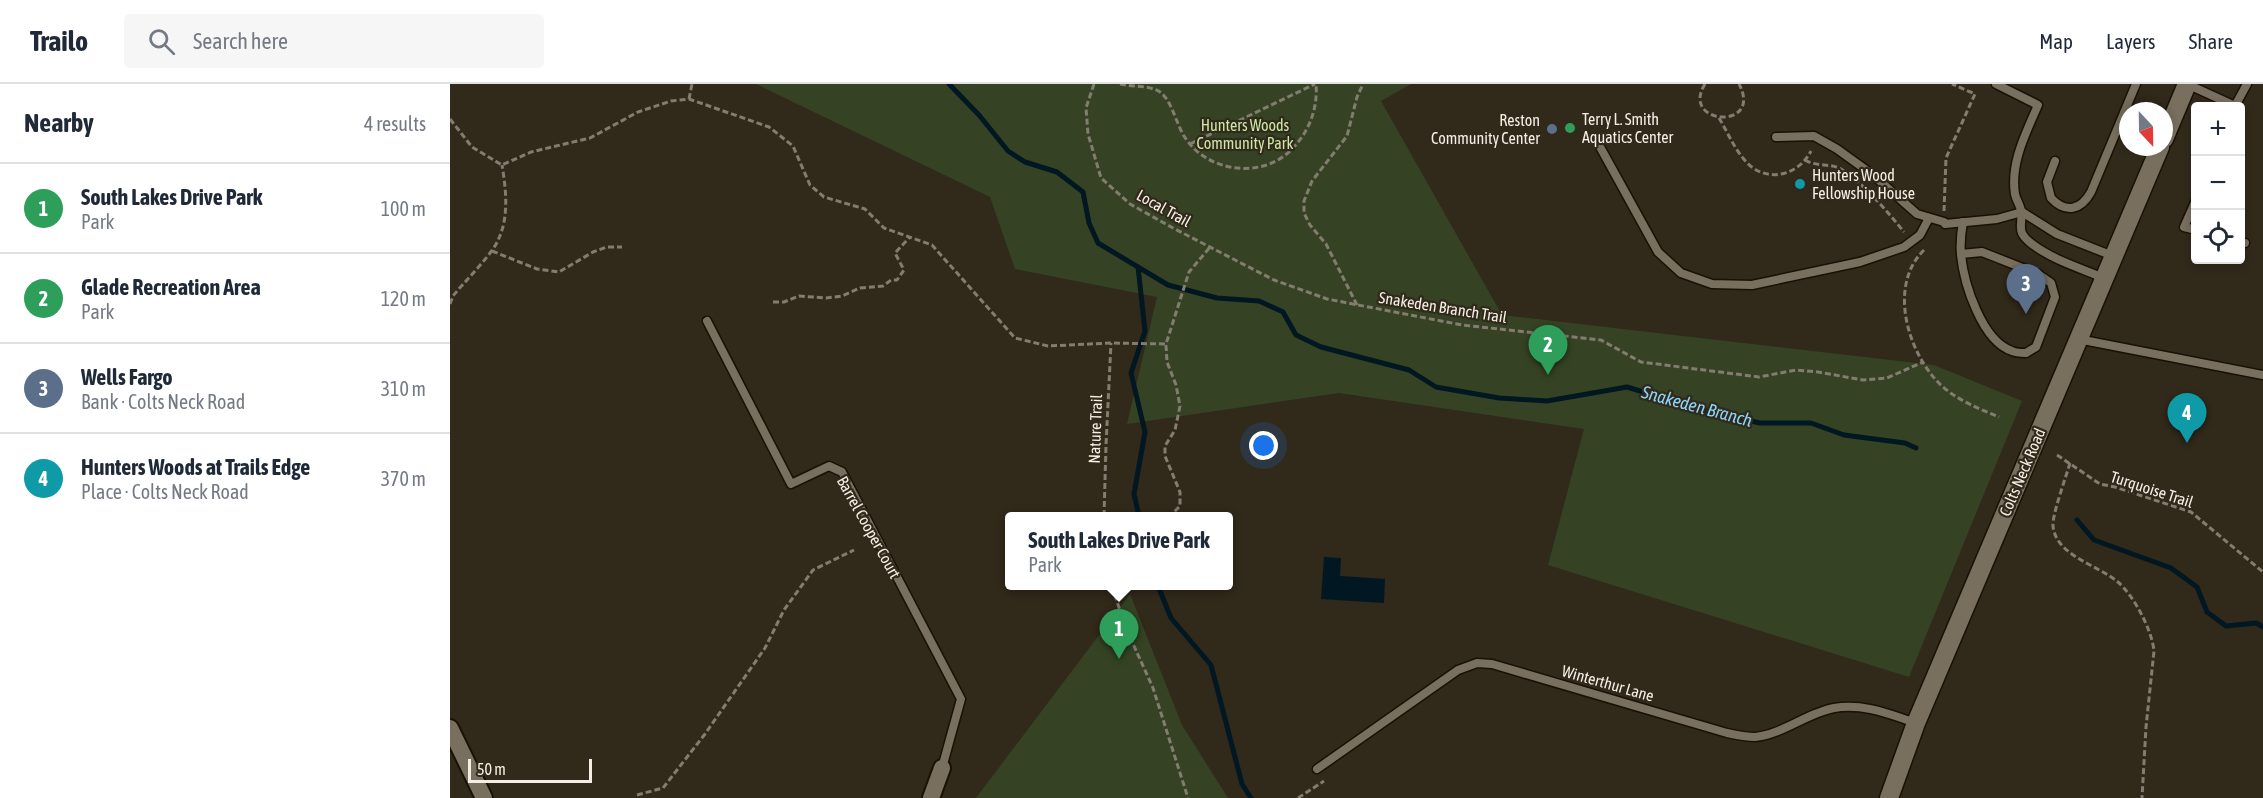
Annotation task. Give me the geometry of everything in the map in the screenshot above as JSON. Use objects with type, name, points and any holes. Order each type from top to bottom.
[{"type":"street","points":[[2173,117],[2187,84]]},
{"type":"street","name":"Colts Neck Road","points":[[1889,798],[1916,723],[2156,156]]},
{"type":"street","points":[[450,728],[484,798]]},
{"type":"street","name":"Barrel Cooper Court","points":[[931,798],[942,768]]},
{"type":"lane","points":[[1995,84],[2038,105],[2019,149],[2015,175],[2015,195],[2022,212],[2019,225],[2021,232],[2032,244],[2058,259],[2104,278]]},
{"type":"lane","points":[[2055,161],[2047,182],[2051,198],[2065,208],[2081,206],[2091,192],[2136,84]]},
{"type":"lane","points":[[2187,84],[2226,102]]},
{"type":"lane","points":[[2237,102],[2247,84]]},
{"type":"lane","points":[[1776,137],[1814,136],[1837,149],[1873,175],[1917,214],[1945,224],[1997,219],[2022,212],[2057,234],[2113,256]]},
{"type":"lane","points":[[1599,145],[1658,252],[1681,273],[1712,284],[1752,285],[1860,262],[1904,247],[1920,235],[1929,218]]},
{"type":"lane","points":[[2191,211],[2184,227],[2191,229]]},
{"type":"lane","points":[[1961,254],[1982,252],[2038,274],[2051,283],[2055,297],[2036,347],[2026,353],[2011,351],[1996,341],[1980,319],[1966,284],[1961,254],[1963,222]]},
{"type":"lane","name":"Barrel Cooper Court","points":[[707,321],[791,484],[829,466],[842,472],[962,699],[942,768]]},
{"type":"lane","points":[[2078,339],[2263,375]]},
{"type":"lane","name":"Winterthur Lane","points":[[1317,770],[1444,679],[1477,663],[1491,664],[1743,736],[1766,735],[1819,712],[1853,706],[1885,712],[1916,723]]},
{"type":"path","points":[[689,99],[692,84]]},
{"type":"path","name":"Local Trail","points":[[1094,84],[1086,108],[1087,126],[1101,178],[1130,204],[1211,246]]},
{"type":"path","points":[[1120,84],[1154,89],[1162,94],[1190,144],[1205,157],[1232,168],[1253,169],[1288,153],[1299,143],[1315,108],[1316,84],[1190,144]]},
{"type":"path","points":[[1357,305],[1326,244],[1310,225],[1304,213],[1304,201],[1312,181],[1347,136],[1357,97],[1364,84]]},
{"type":"path","points":[[1705,84],[1701,91],[1701,102],[1707,112],[1719,118],[1726,118],[1736,113],[1742,106],[1744,97],[1739,84]]},
{"type":"path","points":[[1944,222],[1946,158],[1975,94],[1952,84]]},
{"type":"path","points":[[502,165],[531,152],[590,138],[638,112],[671,101],[689,99],[769,127],[793,146],[810,185],[824,197],[865,209],[884,228],[932,245],[1015,338],[1048,346],[1111,343],[1166,344]]},
{"type":"path","points":[[1719,118],[1743,159],[1763,174],[1784,174],[1792,171],[1805,160],[1811,151]]},
{"type":"path","points":[[450,119],[472,147],[502,165],[506,186],[504,220],[499,239],[450,304]]},
{"type":"path","points":[[1805,160],[1811,164],[1839,168],[1884,207],[1904,232]]},
{"type":"path","points":[[773,302],[784,302],[799,296],[826,298],[842,296],[861,288],[883,286],[891,280],[897,280],[904,270],[895,253],[910,237]]},
{"type":"path","points":[[1174,512],[1180,506],[1180,492],[1165,456],[1165,446],[1175,430],[1180,406],[1176,385],[1167,362],[1166,344],[1189,272],[1211,246]]},
{"type":"path","name":"Snakeden Branch Trail","points":[[1211,246],[1274,280],[1327,299],[1462,325],[1601,340],[1641,362],[1758,377],[1796,370],[1826,373],[1863,381],[1887,378],[1923,362]]},
{"type":"path","points":[[492,251],[537,269],[559,272],[592,252],[607,247],[622,248]]},
{"type":"path","points":[[1925,249],[1908,271],[1903,296],[1910,331],[1923,362],[1936,381],[1964,401],[1999,417]]},
{"type":"path","name":"Nature Trail","points":[[1104,512],[1111,343]]},
{"type":"path","name":"Turquoise Trail","points":[[2057,455],[2100,484],[2191,512],[2263,572]]},
{"type":"path","points":[[2070,463],[2053,520],[2057,539],[2064,549],[2107,574],[2125,589],[2150,631],[2153,641],[2142,798]]},
{"type":"path","points":[[637,795],[663,788],[765,648],[784,610],[813,570],[854,550]]},
{"type":"path","points":[[1114,590],[1125,626],[1153,688],[1188,798]]},
{"type":"path","points":[[1298,798],[1307,793]]},
{"type":"green space","name":"Hunters Woods Community Park","points":[[756,84],[1411,84],[1381,101],[1502,315],[1934,365],[2022,401],[1909,677],[1548,565],[1584,429],[1339,393],[1127,424],[1157,297],[1015,269],[990,197]]},
{"type":"green space","points":[[1130,594],[1182,725],[1228,798],[976,798]]},
{"type":"water","points":[[1324,557],[1341,558],[1340,576],[1385,579],[1384,603],[1321,599]]},
{"type":"waterway","name":"Snakeden Branch","points":[[949,84],[979,115],[1008,151],[1025,162],[1057,172],[1083,192],[1089,223],[1098,243],[1168,285],[1217,298],[1259,301],[1283,312],[1296,335],[1321,347],[1409,370],[1436,387],[1499,398],[1547,401],[1627,387],[1709,412],[1760,423],[1811,423],[1844,435],[1905,443],[1916,448]]},
{"type":"waterway","points":[[1138,267],[1145,331],[1131,373],[1145,432],[1134,494],[1138,512]]},
{"type":"waterway","name":"Snakeden Branch","points":[[2077,520],[2094,540],[2171,568],[2197,587],[2207,612],[2226,626],[2256,623],[2263,627]]},
{"type":"waterway","points":[[1160,590],[1171,618],[1211,665],[1242,784],[1251,798]]},
{"type":"place","name":"Terry L. Smith Aquatics Center","points":[[1570,128]]},
{"type":"place","name":"Reston Community Center","points":[[1552,129]]},
{"type":"place","name":"Hunters Wood Fellowship House","points":[[1800,184]]},
{"type":"place","name":"Wells Fargo","points":[[2026,314]]},
{"type":"place","name":"Glade Recreation Area","points":[[1548,375]]},
{"type":"place","name":"Hunters Woods at Trails Edge","points":[[2187,443]]},
{"type":"place","name":"South Lakes Drive Park","points":[[1119,659]]}]
